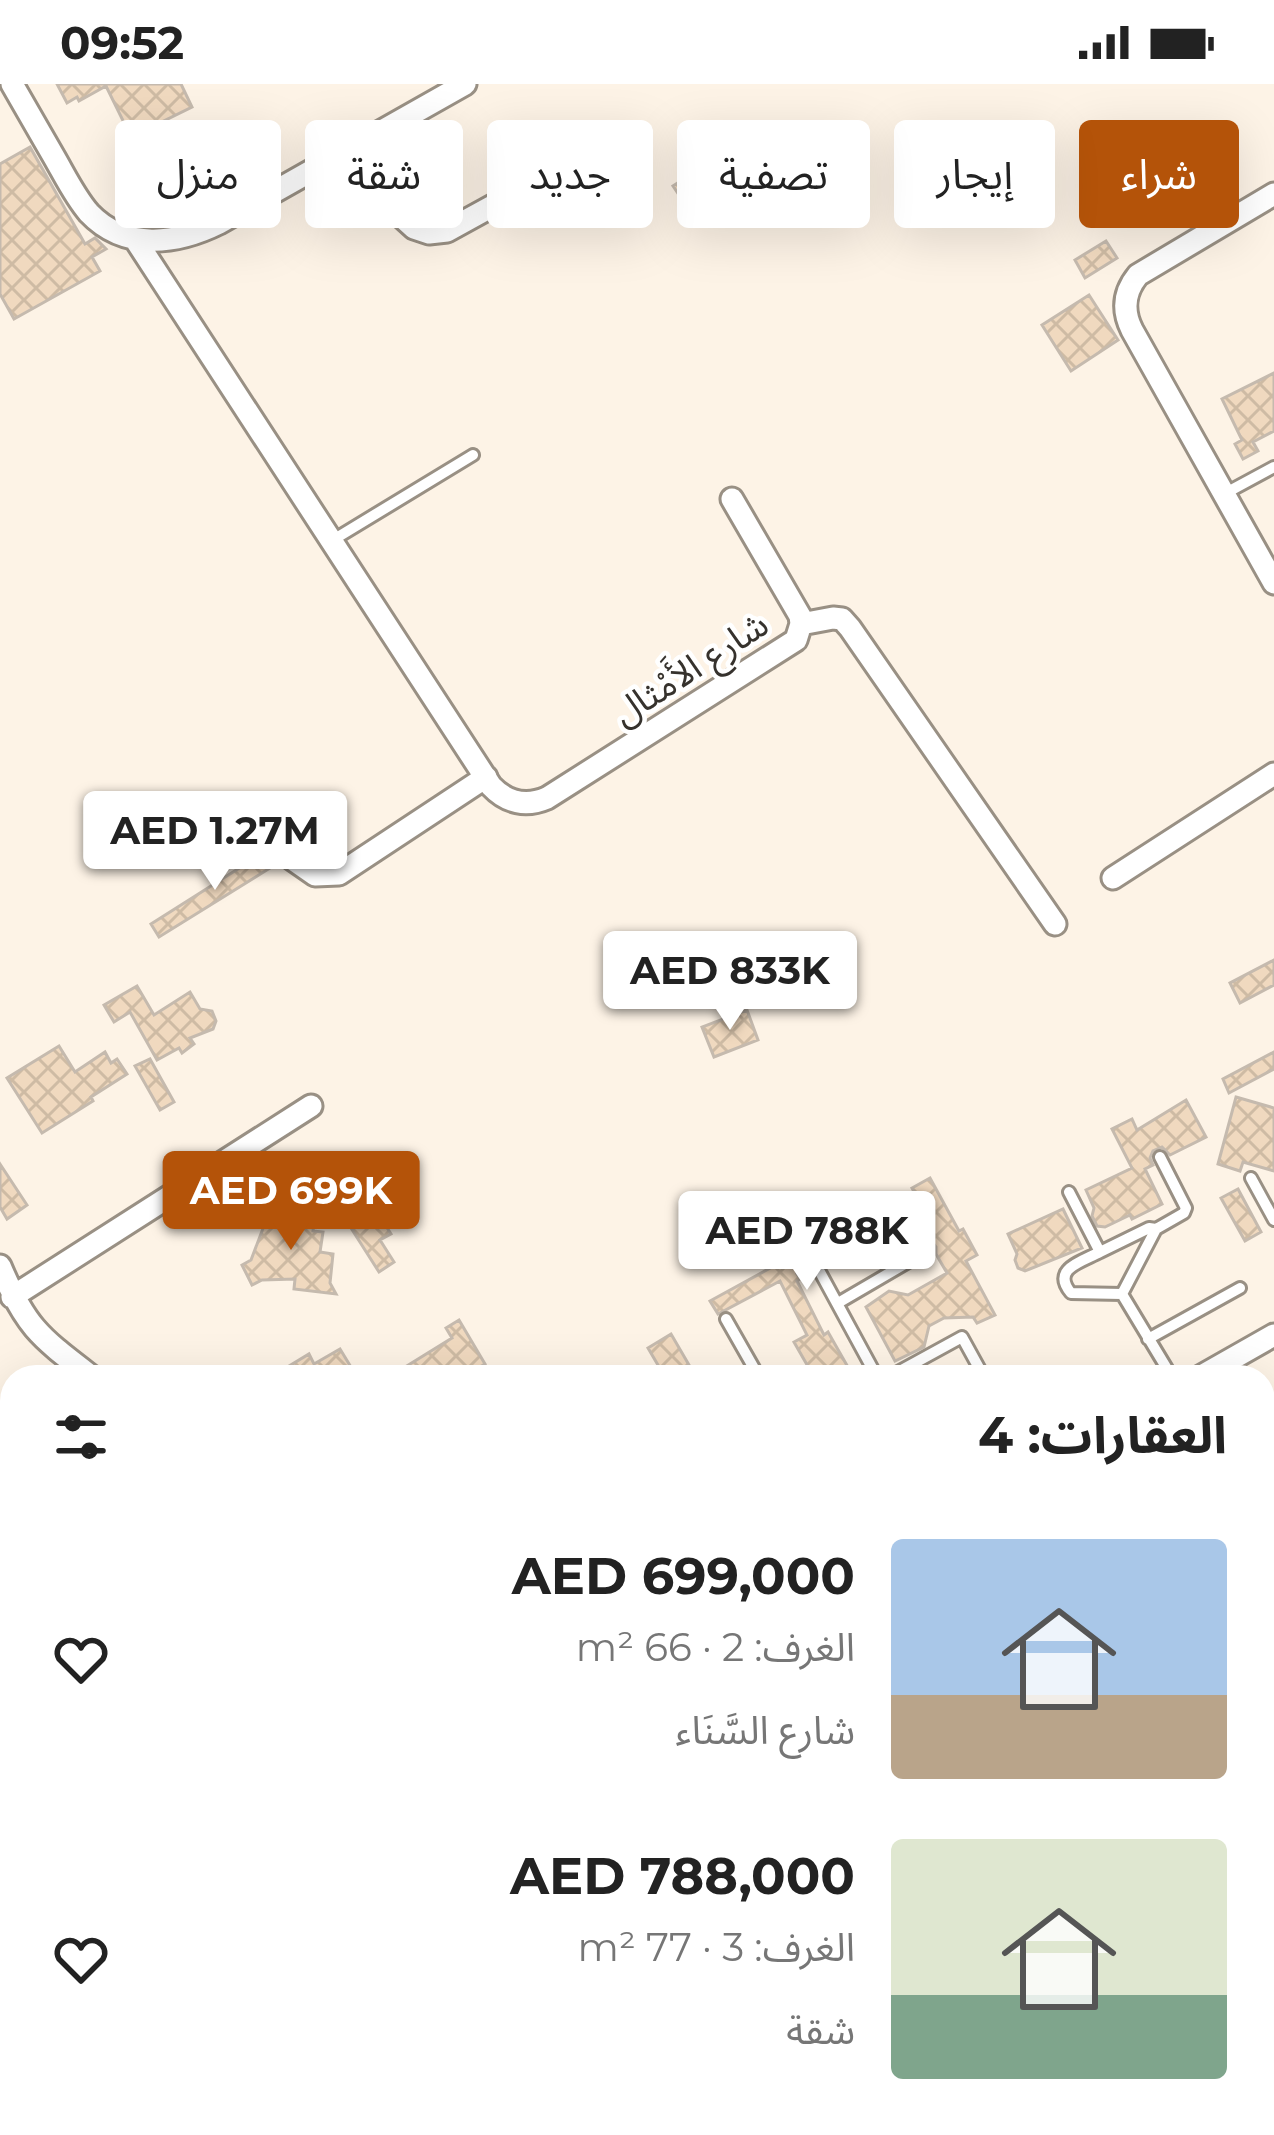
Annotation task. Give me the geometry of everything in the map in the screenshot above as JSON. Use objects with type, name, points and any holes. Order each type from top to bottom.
[{"type":"street","points":[[12,84],[89,213],[135,239],[156,241],[200,232],[305,174]]},
{"type":"street","points":[[401,120],[465,84]]},
{"type":"street","points":[[1274,194],[1145,270],[1132,283],[1126,300],[1132,330],[1274,583]]},
{"type":"street","points":[[415,228],[429,233],[452,228]]},
{"type":"street","points":[[135,239],[486,777],[339,874],[315,875],[292,860]]},
{"type":"street","name":"شارع الأَمْثال","points":[[486,777],[512,801],[547,798],[790,646],[800,633],[796,608],[732,499]]},
{"type":"street","points":[[801,624],[833,618],[850,628],[1054,924]]},
{"type":"street","points":[[1113,878],[1274,774]]},
{"type":"street","points":[[12,1298],[311,1106]]},
{"type":"street","points":[[0,1266],[12,1298],[34,1331],[77,1365]]},
{"type":"street","points":[[1221,1365],[1274,1335]]},
{"type":"lane","points":[[332,540],[472,455]]},
{"type":"lane","points":[[1224,494],[1274,467]]},
{"type":"lane","points":[[1122,1294],[1156,1229],[1186,1208],[1160,1157]]},
{"type":"lane","points":[[1251,1178],[1274,1220]]},
{"type":"lane","points":[[1069,1192],[1100,1252]]},
{"type":"lane","points":[[1122,1294],[1070,1293],[1063,1277],[1100,1252],[1156,1229]]},
{"type":"lane","points":[[838,1303],[927,1252]]},
{"type":"lane","points":[[820,1272],[872,1365]]},
{"type":"lane","points":[[1148,1339],[1240,1288]]},
{"type":"lane","points":[[1122,1294],[1164,1365]]},
{"type":"lane","points":[[726,1319],[752,1365]]},
{"type":"lane","points":[[911,1365],[962,1337],[977,1365]]},
{"type":"building","points":[[57,84],[181,84],[192,107],[166,120],[123,120],[106,86],[67,103]]},
{"type":"building","points":[[30,147],[85,244],[95,238],[106,249],[92,257],[100,271],[14,319],[0,294],[0,164]]},
{"type":"building","points":[[1106,241],[1117,258],[1085,278],[1075,260]]},
{"type":"building","points":[[1089,295],[1118,340],[1071,371],[1042,325]]},
{"type":"building","points":[[1274,373],[1274,431],[1253,442],[1258,451],[1243,459],[1235,444],[1242,440],[1222,399]]},
{"type":"building","points":[[271,848],[278,863],[159,937],[151,924]]},
{"type":"building","points":[[1274,960],[1274,985],[1240,1003],[1230,983]]},
{"type":"building","points":[[137,986],[154,1015],[190,992],[200,1009],[212,1011],[213,1029],[190,1038],[194,1044],[182,1053],[179,1048],[157,1060],[130,1012],[114,1022],[104,1005]]},
{"type":"building","points":[[747,1010],[758,1040],[714,1057],[702,1027]]},
{"type":"building","points":[[59,1046],[75,1072],[105,1052],[127,1074],[42,1133],[7,1078]]},
{"type":"building","points":[[1274,1052],[1274,1069],[1229,1093],[1223,1079]]},
{"type":"building","points":[[150,1059],[174,1102],[160,1110],[135,1066]]},
{"type":"building","points":[[1236,1097],[1274,1108],[1274,1171],[1243,1162],[1240,1171],[1218,1164]]},
{"type":"building","points":[[1186,1100],[1206,1137],[1170,1155],[1162,1147],[1153,1151],[1153,1165],[1145,1169],[1162,1204],[1132,1219],[1130,1215],[1097,1226],[1086,1190],[1132,1168],[1112,1129],[1132,1119],[1137,1130]]},
{"type":"building","points":[[0,1164],[27,1205],[7,1219],[0,1207]]},
{"type":"building","points":[[930,1178],[977,1255],[966,1261],[995,1315],[977,1323],[973,1317],[944,1318],[929,1326],[924,1347],[895,1361],[866,1307],[889,1291],[908,1295],[947,1273],[923,1230],[932,1225],[912,1188]]},
{"type":"building","points":[[1238,1189],[1261,1232],[1245,1241],[1221,1198]]},
{"type":"building","points":[[878,1208],[887,1225],[811,1262],[812,1266],[797,1274],[824,1335],[828,1332],[847,1365],[807,1365],[794,1342],[807,1335],[780,1281],[718,1314],[710,1301]]},
{"type":"building","points":[[1063,1209],[1082,1248],[1025,1271],[1018,1268],[1008,1234]]},
{"type":"building","points":[[270,1210],[315,1214],[313,1231],[323,1232],[320,1252],[333,1254],[330,1283],[336,1294],[294,1289],[295,1279],[252,1285],[242,1265],[251,1260]]},
{"type":"building","points":[[377,1212],[391,1234],[380,1240],[394,1262],[379,1272],[351,1228]]},
{"type":"building","points":[[459,1320],[485,1364],[408,1365],[452,1338],[446,1328]]},
{"type":"building","points":[[671,1334],[689,1365],[658,1365],[648,1348]]},
{"type":"building","points":[[340,1349],[350,1365],[291,1365],[309,1354],[314,1364]]}]
